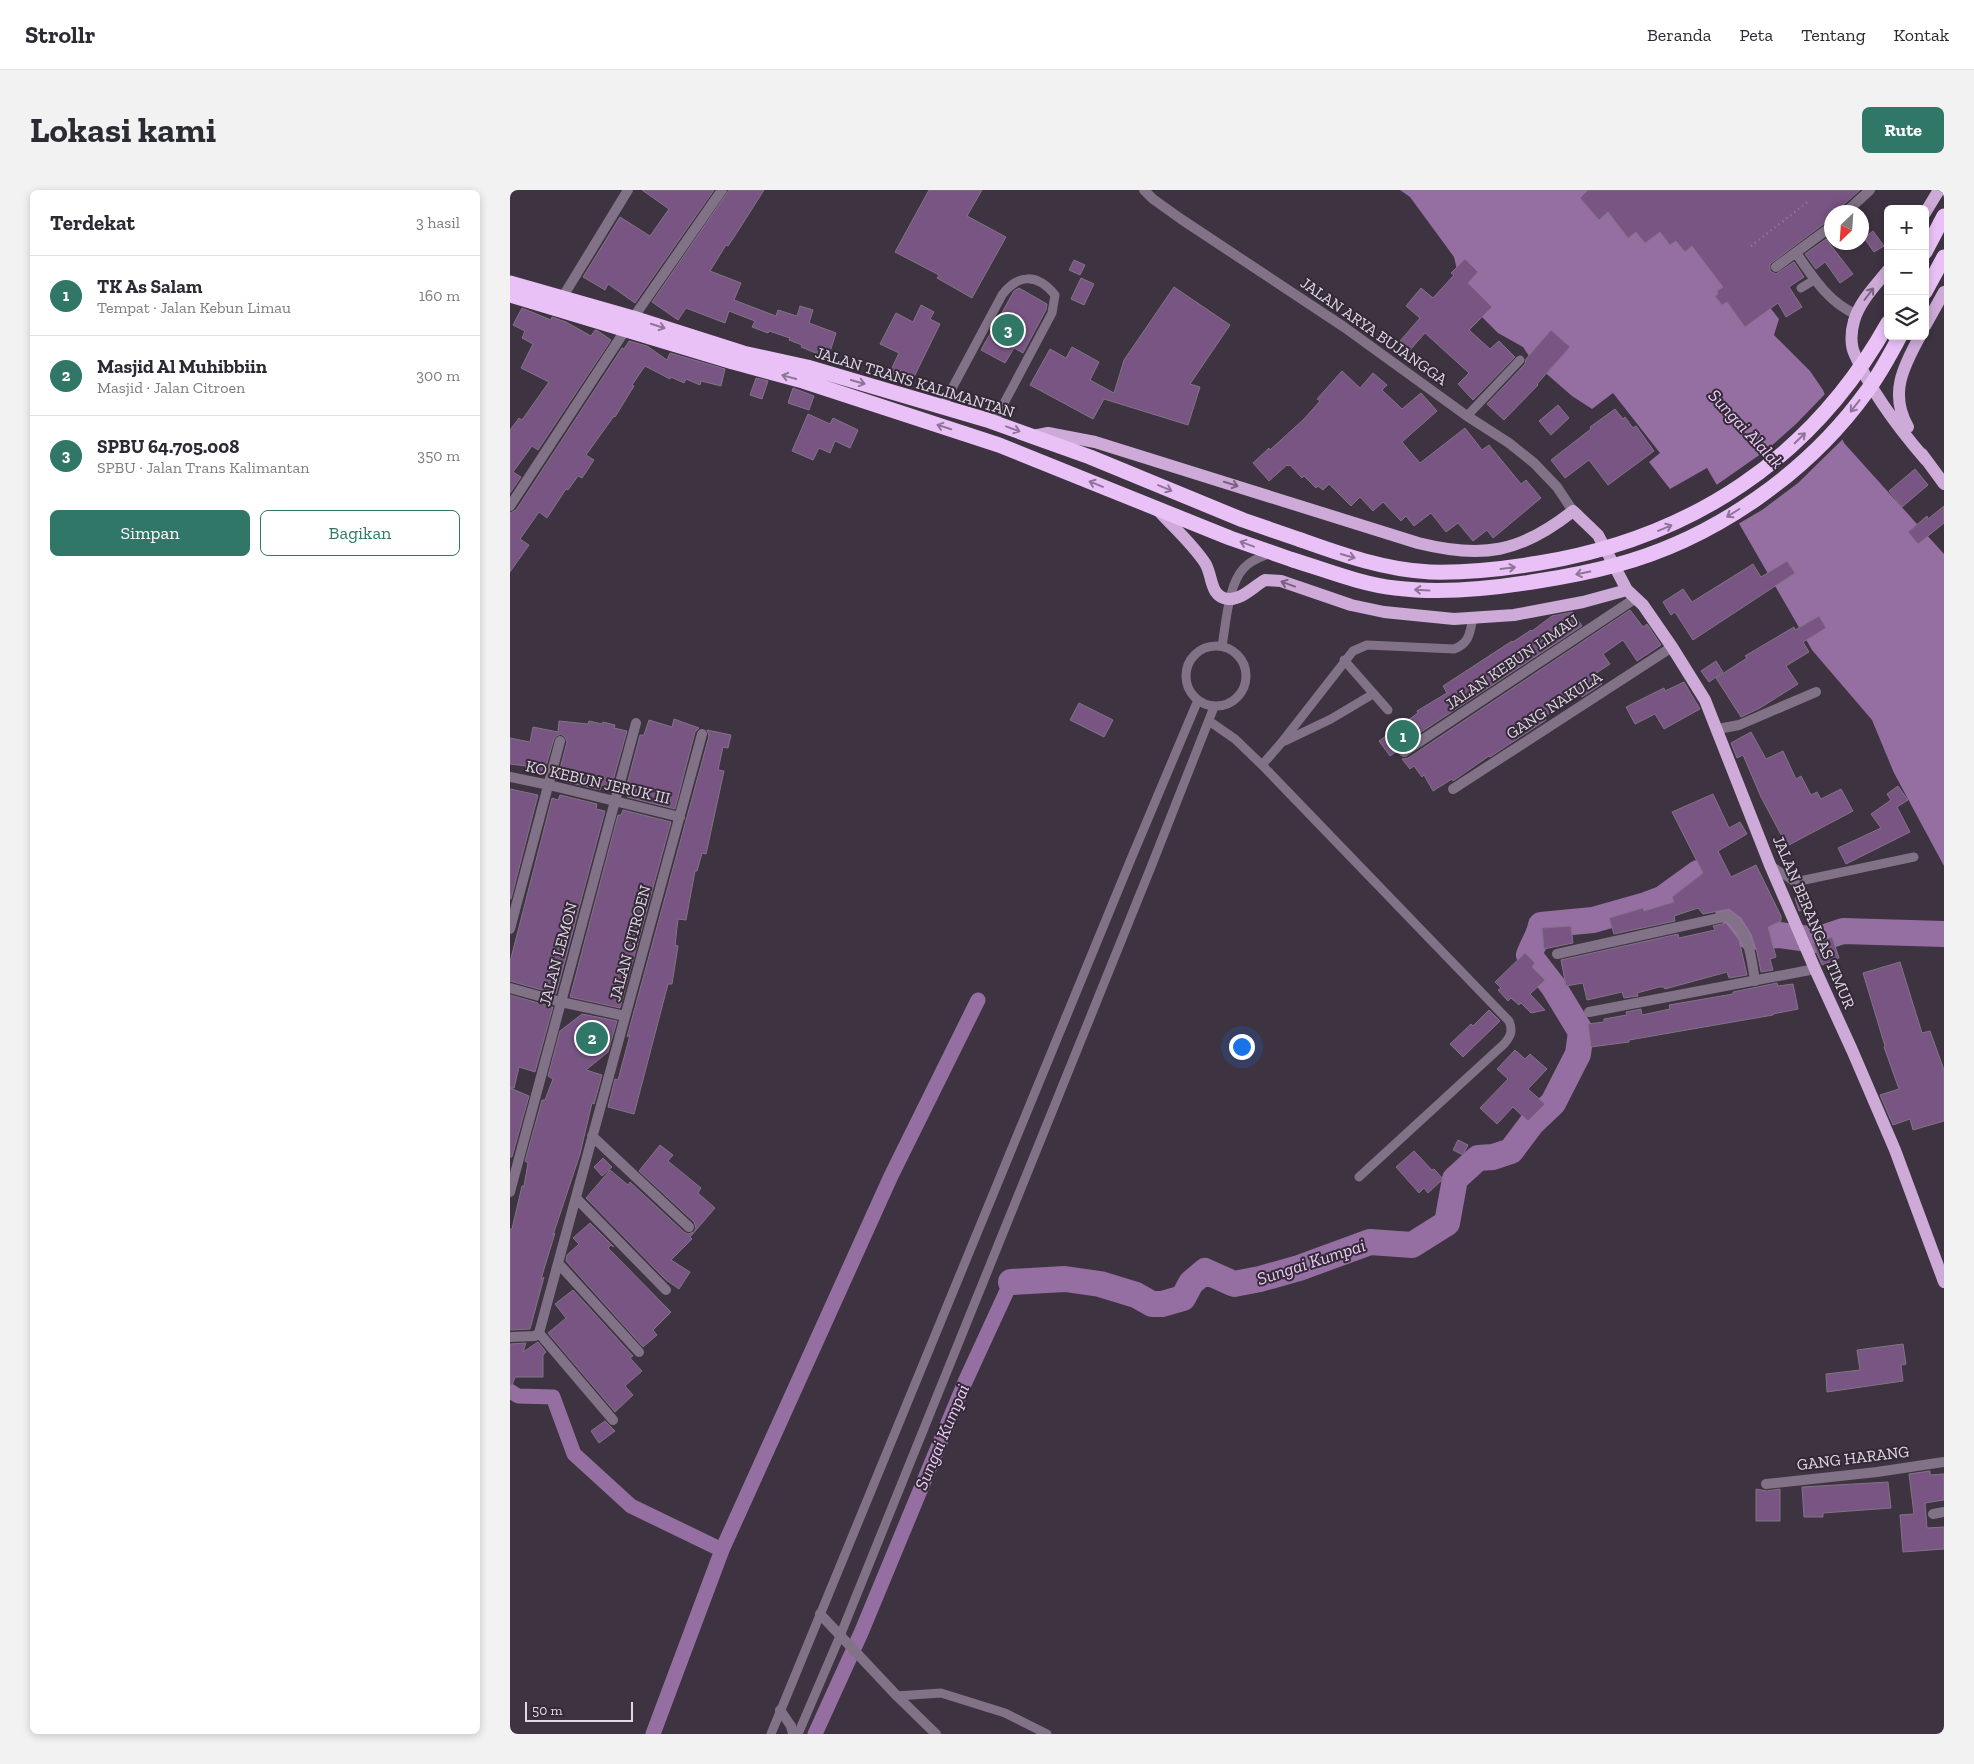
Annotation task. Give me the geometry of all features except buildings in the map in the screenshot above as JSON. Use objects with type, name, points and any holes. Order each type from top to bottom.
[{"type":"highway","points":[[1926,250],[1944,216]]},
{"type":"highway","points":[[1929,285],[1944,257]]},
{"type":"highway","name":"JALAN TRANS KALIMANTAN","points":[[510,283],[597,314],[743,353],[807,367],[994,422],[1090,457],[1243,520],[1372,562],[1429,572],[1510,568],[1559,560],[1594,552],[1647,535],[1680,521],[1717,501],[1751,479],[1795,444],[1833,404],[1868,356],[1884,330]]},
{"type":"highway","name":"JALAN TRANS KALIMANTAN","points":[[510,294],[569,304]]},
{"type":"highway","name":"JALAN TRANS KALIMANTAN","points":[[630,323],[733,362],[803,381],[999,445],[1271,553],[1362,582],[1395,588],[1447,590],[1511,586],[1582,574],[1618,565],[1688,538],[1722,520],[1778,482],[1802,463],[1828,437],[1861,399],[1884,366],[1898,340]]},
{"type":"main road","points":[[1929,206],[1939,190]]},
{"type":"main road","points":[[1884,275],[1856,314],[1852,334],[1854,354],[1879,397],[1944,484]]},
{"type":"main road","points":[[1929,319],[1944,292]]},
{"type":"main road","points":[[1918,340],[1904,366],[1901,376],[1900,410],[1926,460]]},
{"type":"main road","points":[[1879,397],[1890,400],[1899,394]]},
{"type":"main road","points":[[1033,436],[1048,432],[1095,442],[1418,543],[1448,550],[1490,551],[1512,546],[1526,541],[1557,524],[1573,512]]},
{"type":"main road","points":[[1156,508],[1206,564],[1216,593],[1222,598],[1237,598],[1265,580],[1281,581],[1351,605],[1421,617],[1454,618],[1514,615],[1631,594]]},
{"type":"main road","name":"JALAN BERANGAS TIMUR","points":[[1573,512],[1598,535],[1631,594],[1672,646],[1705,700],[1770,865],[1894,1150],[1944,1282]]},
{"type":"street","points":[[569,304],[628,190]]},
{"type":"street","points":[[510,506],[630,323],[722,190]]},
{"type":"street","name":"JALAN ARYA BUJANGGA","points":[[1144,190],[1181,219],[1344,327],[1467,416],[1509,443],[1534,463],[1557,487],[1573,512]]},
{"type":"street","points":[[1854,205],[1870,190]]},
{"type":"street","points":[[1776,267],[1824,232]]},
{"type":"street","points":[[1796,253],[1814,280],[1841,308],[1856,314]]},
{"type":"street","name":"JALAN KEBUN LIMAU","points":[[1404,752],[1631,594]]},
{"type":"street","name":"GANG NAKULA","points":[[1452,789],[1672,646]]},
{"type":"street","points":[[1718,729],[1739,725],[1816,692]]},
{"type":"street","name":"JALAN LEMON","points":[[510,1192],[636,723]]},
{"type":"street","name":"JALAN CITROEN","points":[[539,1333],[702,734]]},
{"type":"street","points":[[510,929],[560,741]]},
{"type":"street","name":"KO KEBUN JERUK III","points":[[510,777],[680,817]]},
{"type":"street","points":[[1557,954],[1728,916],[1740,928],[1750,946],[1755,982]]},
{"type":"street","points":[[1589,1012],[1755,982],[1814,969]]},
{"type":"street","points":[[510,988],[561,1002],[625,1016]]},
{"type":"street","points":[[592,1136],[689,1227]]},
{"type":"street","points":[[576,1199],[666,1290]]},
{"type":"street","points":[[558,1263],[639,1352]]},
{"type":"street","points":[[510,1337],[535,1336],[539,1333],[613,1420]]},
{"type":"street","name":"GANG HARANG","points":[[1766,1484],[1877,1472],[1944,1462]]},
{"type":"street","points":[[820,1614],[858,1656],[936,1734]]},
{"type":"street","points":[[780,1710],[791,1726],[793,1734]]},
{"type":"lane","points":[[942,407],[1002,295],[1018,280],[1034,279],[1050,288],[1055,295],[1052,313],[994,422]]},
{"type":"lane","points":[[1801,288],[1814,280]]},
{"type":"lane","points":[[1467,416],[1520,360]]},
{"type":"lane","points":[[1222,646],[1230,599],[1237,577],[1243,568],[1252,561],[1271,553]]},
{"type":"lane","points":[[1262,765],[1353,651],[1367,645],[1454,649],[1462,646],[1467,640],[1473,617]]},
{"type":"lane","points":[[1222,646],[1229,648],[1238,655],[1245,665],[1247,677],[1245,688],[1238,698],[1228,705],[1214,707],[1198,700],[1188,688],[1186,676],[1188,664],[1195,654],[1205,648],[1222,646]]},
{"type":"lane","points":[[1344,660],[1388,710]]},
{"type":"lane","points":[[1282,742],[1331,719],[1374,694]]},
{"type":"lane","points":[[771,1734],[1130,859],[1198,700]]},
{"type":"lane","points":[[798,1734],[840,1636],[1214,707]]},
{"type":"lane","points":[[1209,721],[1235,739],[1262,765],[1509,1021],[1511,1026],[1512,1032],[1504,1044],[1359,1177]]},
{"type":"lane","points":[[1770,865],[1796,882],[1914,857]]},
{"type":"lane","points":[[897,1696],[941,1693],[1005,1713],[1047,1734]]},
{"type":"path","points":[[1751,246],[1810,200]]},
{"type":"water","name":"Sungai Alalak","points":[[1400,190],[1626,190],[1757,291],[1779,319],[1774,335],[1810,371],[1823,390],[1844,443],[1944,554],[1944,866],[1894,773],[1872,720],[1812,650],[1707,468],[1670,489],[1649,462],[1660,453],[1613,393],[1592,409],[1572,396],[1533,362],[1523,347],[1498,333],[1464,299],[1454,257],[1410,197]]},
{"type":"pier","points":[[1827,392],[1844,438],[1798,483],[1762,510],[1738,524],[1715,486],[1768,449]]},
{"type":"waterway","name":"Sungai Kumpai","points":[[1011,1282],[1065,1279],[1100,1284],[1136,1295],[1152,1304],[1162,1304],[1183,1298],[1191,1283],[1205,1271],[1234,1284],[1260,1279],[1299,1268],[1370,1242],[1412,1245],[1447,1223],[1455,1179],[1478,1158],[1493,1157],[1511,1151],[1532,1123],[1553,1103],[1578,1054],[1581,1032],[1553,986],[1529,955],[1541,925],[1593,920],[1646,905],[1662,899],[1698,873],[1708,881],[1750,937],[1779,935],[1816,940],[1843,931],[1944,934]]},
{"type":"waterway","points":[[653,1734],[722,1550],[891,1176],[978,1000]]},
{"type":"waterway","name":"Sungai Kumpai","points":[[815,1734],[861,1633],[965,1382],[1011,1282]]},
{"type":"waterway","name":"Sungai Kumpai","points":[[510,1391],[518,1396],[553,1397],[574,1454],[631,1506],[722,1550]]},
{"type":"place","name":"SPBU 64.705.008","points":[[1008,330]]},
{"type":"place","name":"TK As Salam","points":[[1403,736]]},
{"type":"place","name":"Masjid Al Muhibbiin","points":[[592,1038]]}]
